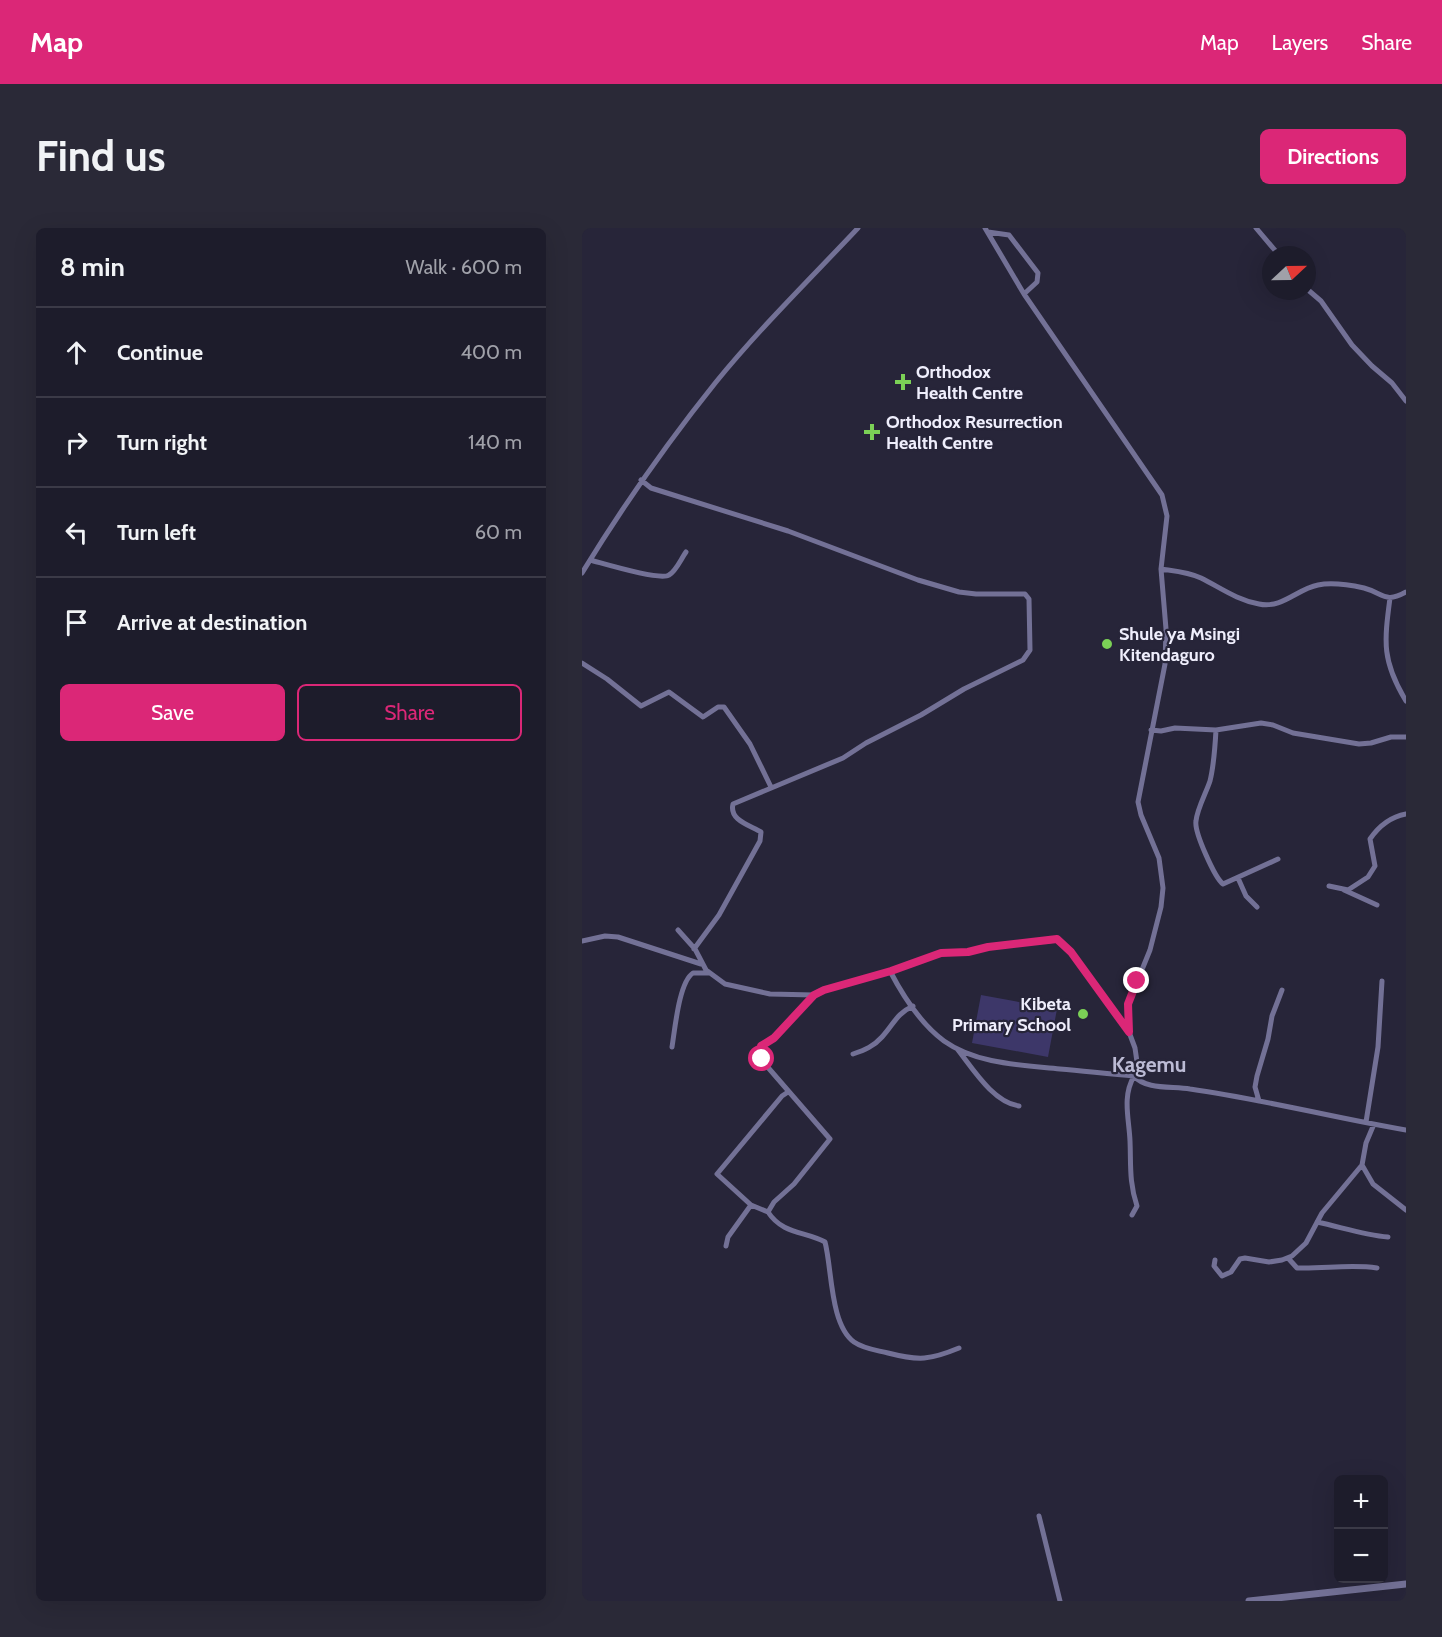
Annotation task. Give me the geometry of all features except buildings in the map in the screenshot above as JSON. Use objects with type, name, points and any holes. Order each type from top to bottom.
[{"type":"street","points":[[582,573],[641,480],[716,382],[858,228]]},
{"type":"street","points":[[1256,228],[1271,246]]},
{"type":"street","points":[[986,230],[1008,235],[1038,273],[1038,281],[1024,294]]},
{"type":"street","points":[[986,230],[1024,294],[1162,495],[1167,516],[1161,568],[1166,629],[1165,664],[1138,802],[1159,858],[1162,880],[1161,907],[1150,950],[1128,1004],[1129,1032]]},
{"type":"street","points":[[1316,297],[1352,345],[1392,383],[1406,401]]},
{"type":"street","points":[[641,480],[651,488],[788,531],[918,580],[959,592],[1025,594],[1028,597],[1030,650],[1025,658],[964,689],[843,758],[732,805],[735,817],[761,832],[761,838],[719,915],[694,949]]},
{"type":"street","points":[[590,560],[643,574],[665,577],[670,574],[686,552]]},
{"type":"street","points":[[1161,568],[1191,574],[1238,599],[1266,605],[1281,602],[1310,587],[1329,584],[1363,588],[1382,598],[1396,597],[1406,592]]},
{"type":"street","points":[[1390,598],[1386,652],[1390,670],[1406,701]]},
{"type":"street","points":[[582,663],[641,706],[669,692],[703,717],[718,707],[724,707],[750,744],[771,787]]},
{"type":"street","points":[[1151,730],[1161,731],[1175,728],[1216,730],[1261,723],[1293,733],[1359,744],[1391,737],[1406,737]]},
{"type":"street","points":[[1216,730],[1214,764],[1196,824],[1210,863],[1221,883],[1225,883],[1278,860]]},
{"type":"street","points":[[1342,890],[1351,888],[1368,878],[1375,866],[1370,839],[1383,824],[1406,814]]},
{"type":"street","points":[[1238,878],[1246,896],[1257,907]]},
{"type":"street","points":[[1329,886],[1377,905]]},
{"type":"street","points":[[678,930],[694,949],[706,970],[725,984],[770,994],[814,995]]},
{"type":"street","points":[[582,941],[605,936],[618,937],[703,965]]},
{"type":"street","points":[[768,1212],[774,1202],[794,1184],[830,1139],[765,1064],[761,1048],[774,1038],[814,995],[941,953],[968,952],[988,947],[1057,939],[1071,952],[1129,1032],[1135,1048],[1137,1062],[1130,1083],[1126,1120],[1130,1137],[1130,1177],[1137,1206],[1132,1215]]},
{"type":"street","points":[[891,971],[930,1029],[958,1049],[977,1056],[1006,1063],[1134,1076],[1145,1084],[1259,1101],[1406,1130]]},
{"type":"street","points":[[672,1047],[679,1006],[687,979],[693,973],[714,974]]},
{"type":"street","points":[[1366,1122],[1377,1047],[1382,981]]},
{"type":"street","points":[[1259,1101],[1256,1093],[1257,1076],[1272,1016],[1282,990]]},
{"type":"street","points":[[853,1054],[873,1045],[885,1034],[899,1013],[913,1006]]},
{"type":"street","points":[[958,1049],[981,1080],[1009,1103],[1019,1106]]},
{"type":"street","points":[[788,1092],[782,1096],[717,1174],[751,1205],[768,1212],[772,1218],[787,1228],[825,1242],[839,1318],[846,1334],[854,1342],[872,1350],[920,1360],[959,1348]]},
{"type":"street","points":[[1215,1260],[1214,1266],[1222,1276],[1231,1272],[1240,1259],[1245,1257],[1278,1262],[1288,1258],[1306,1243],[1322,1213],[1362,1166],[1366,1143],[1374,1124]]},
{"type":"street","points":[[1362,1166],[1373,1184],[1406,1210]]},
{"type":"street","points":[[726,1246],[728,1237],[751,1205]]},
{"type":"street","points":[[1317,1222],[1388,1237]]},
{"type":"street","points":[[1288,1258],[1297,1268],[1354,1265],[1377,1268]]},
{"type":"street","points":[[1039,1516],[1060,1601]]},
{"type":"street","points":[[1249,1601],[1406,1584]]},
{"type":"shaded area","points":[[981,995],[1057,1009],[1048,1057],[972,1043]]},
{"type":"place","name":"Orthodox Health Centre","points":[[903,382]]},
{"type":"place","name":"Orthodox Resurrection Health Centre","points":[[872,432]]},
{"type":"place","name":"Shule ya Msingi Kitendaguro","points":[[1107,644]]},
{"type":"place","name":"Kibeta Primary School","points":[[1083,1014]]},
{"type":"district","name":"Kagemu","points":[[1149,1064]]},
{"type":"route","points":[[762,1059],[761,1046],[774,1038],[814,995],[941,953],[968,952],[988,947],[1057,939],[1071,952],[1129,1032],[1128,1004],[1137,981]]}]
